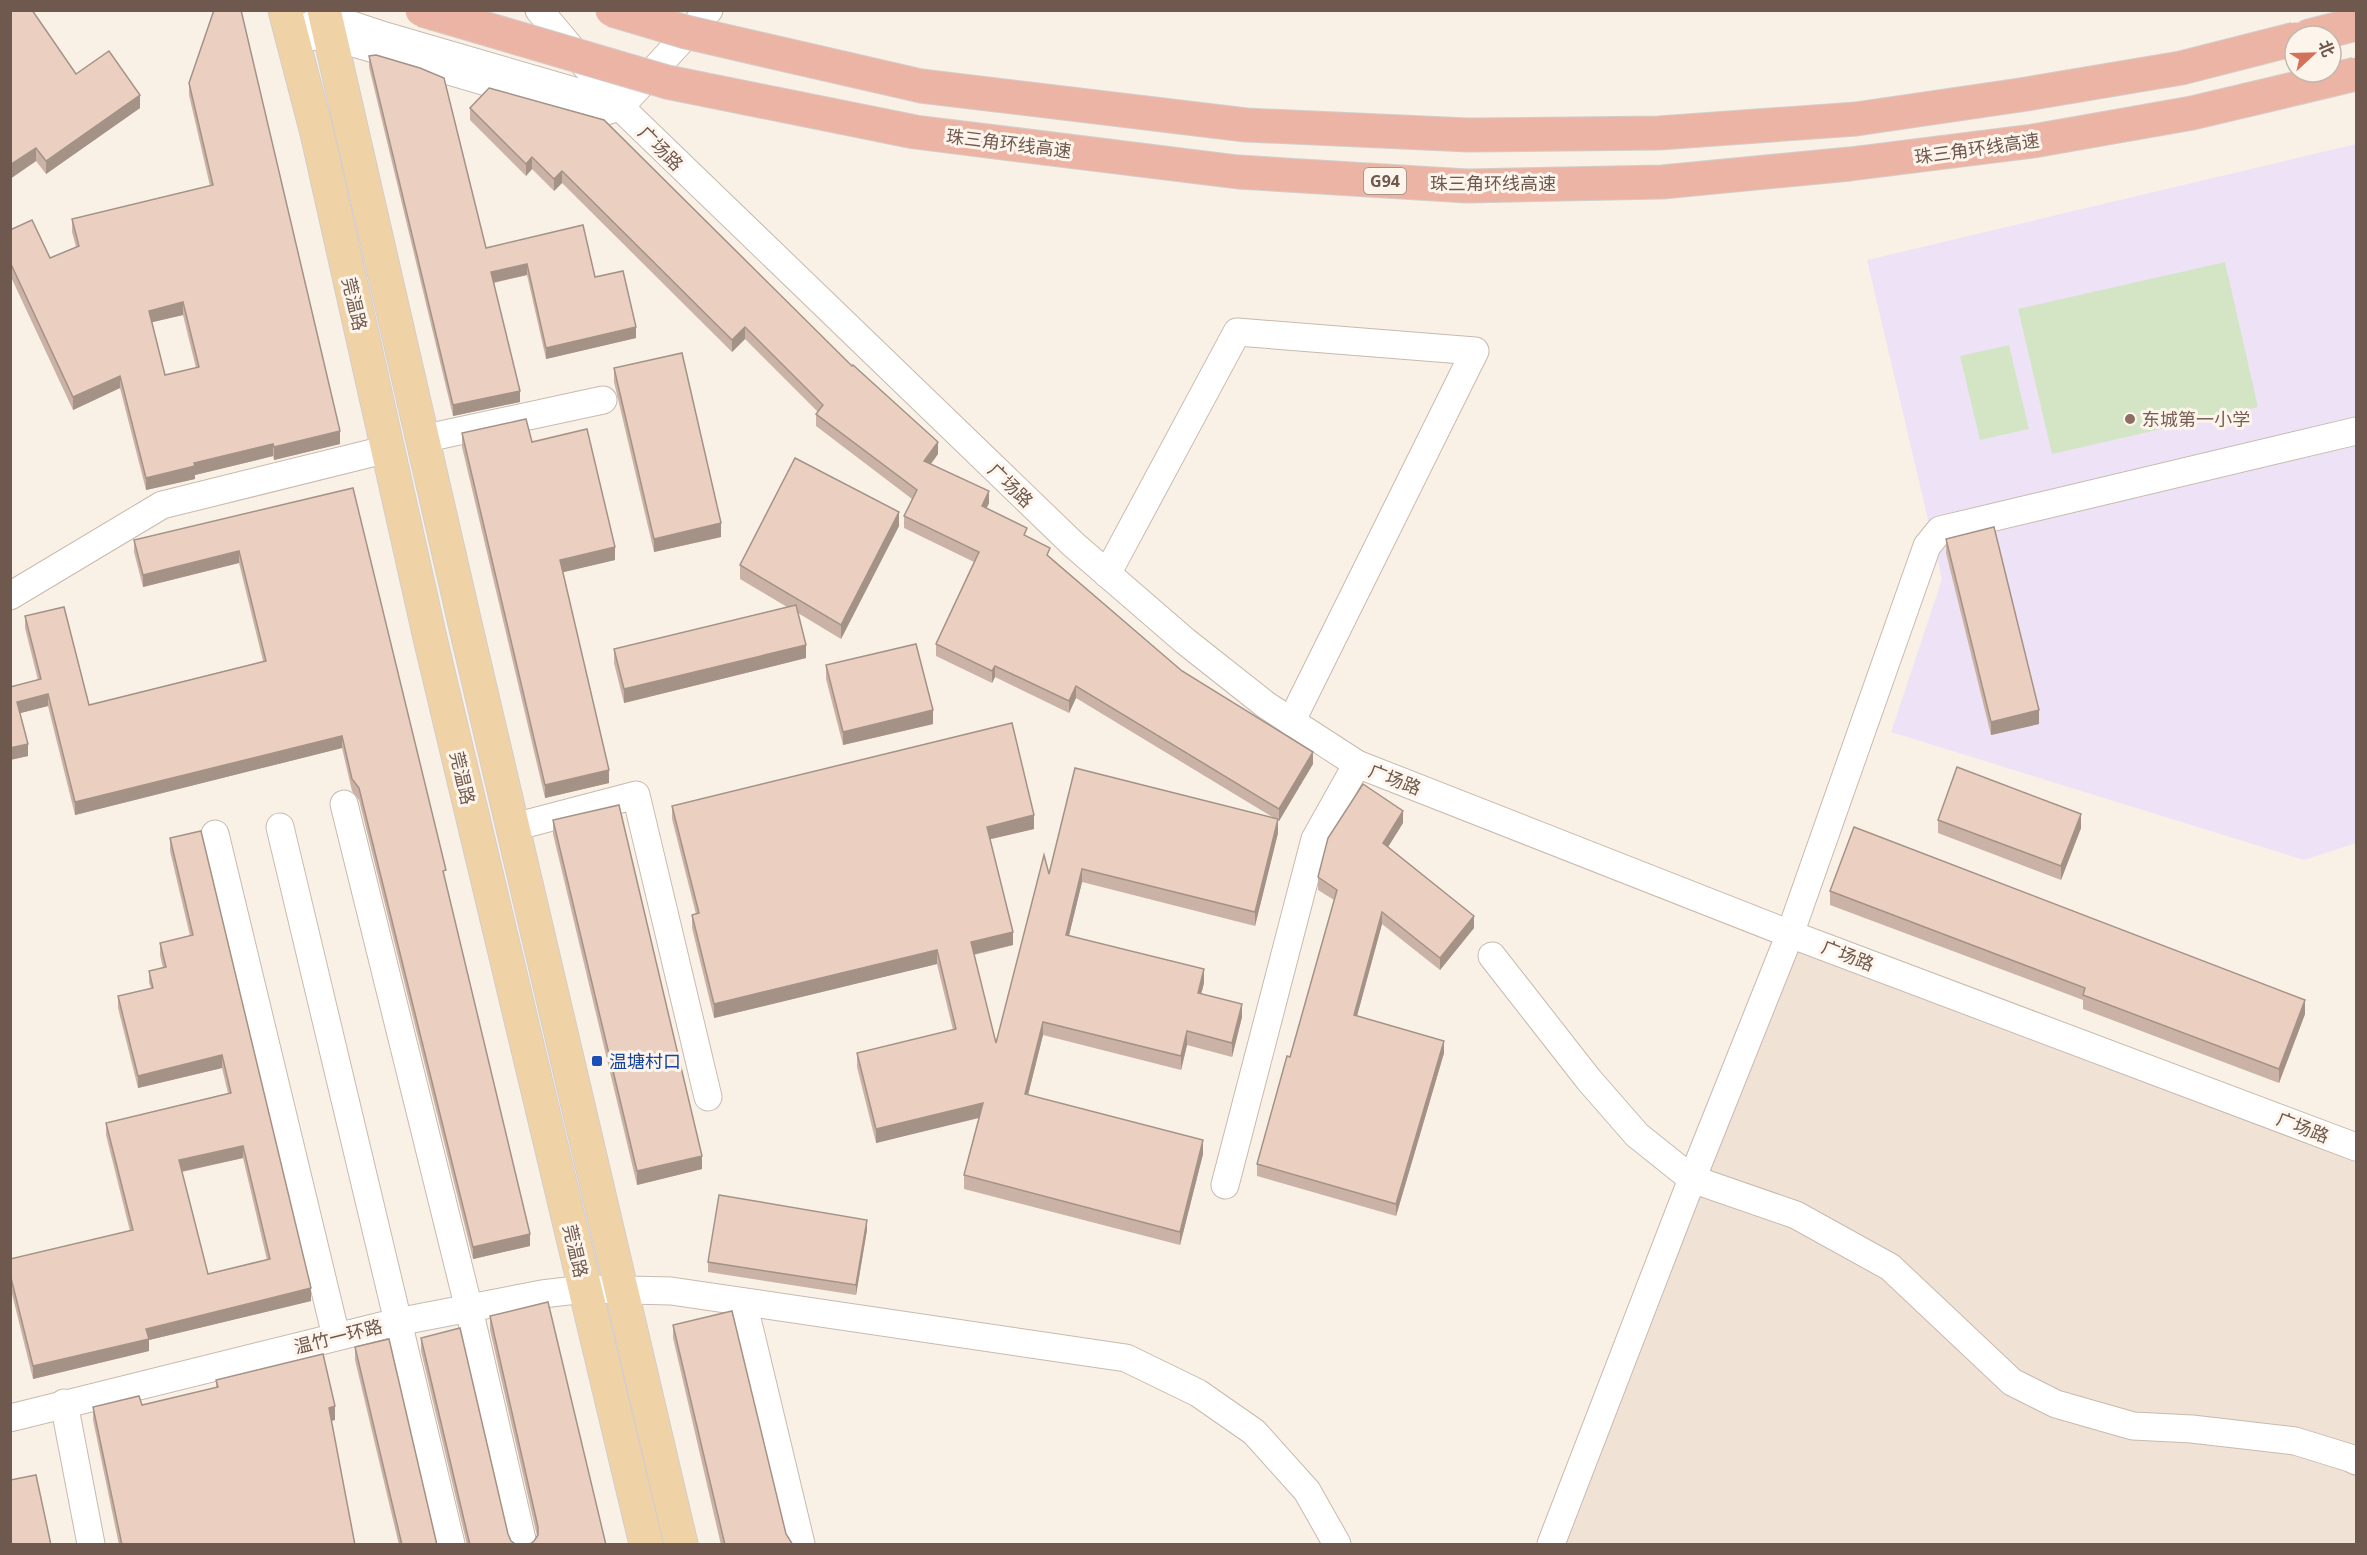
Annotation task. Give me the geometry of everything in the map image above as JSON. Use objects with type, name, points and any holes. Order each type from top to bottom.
[{"type":"highway","name":"珠三角环线高速","points":[[422,10],[667,82],[915,132],[1238,172],[1467,186],[1662,182],[1873,161],[2033,141],[2192,113],[2356,74]]},
{"type":"highway","points":[[612,10],[686,32],[921,86],[1246,125],[1468,135],[1659,133],[1856,119],[2181,68],[2283,42]]},
{"type":"main road","name":"莞温路","points":[[326,18],[422,439],[681,1545]]},
{"type":"main road","name":"莞温路","points":[[289,24],[317,133],[430,638],[646,1545]]},
{"type":"street","name":"广场路","points":[[539,10],[620,107],[1031,504],[1185,642],[1266,705],[1357,764],[1790,933],[2356,1147]]},
{"type":"street","points":[[289,24],[326,18],[595,114],[620,107],[705,12]]},
{"type":"street","points":[[1107,574],[1237,332],[1475,351],[1291,722]]},
{"type":"street","points":[[422,439],[603,400]]},
{"type":"street","points":[[1551,1545],[1790,933],[1927,546],[1941,530],[2356,431]]},
{"type":"street","points":[[10,596],[162,505],[388,449]]},
{"type":"street","points":[[1225,1185],[1315,839],[1357,764]]},
{"type":"street","points":[[514,827],[636,795],[708,1097]]},
{"type":"street","points":[[344,804],[469,1309],[524,1545]]},
{"type":"street","points":[[280,827],[396,1322],[451,1545]]},
{"type":"street","points":[[215,834],[336,1336]]},
{"type":"street","points":[[1492,956],[1589,1080],[1637,1135],[1692,1179],[1796,1215],[1890,1267],[2012,1382],[2056,1404],[2133,1426],[2193,1429],[2295,1442],[2356,1461]]},
{"type":"street","name":"温竹一环路","points":[[10,1418],[396,1322],[542,1294],[585,1289],[621,1288],[671,1291],[1126,1358],[1198,1393],[1254,1432],[1307,1491],[1337,1545]]},
{"type":"street","points":[[743,1302],[801,1545]]},
{"type":"street","points":[[64,1403],[91,1545]]},
{"type":"shaded area","name":"东城第一小学","points":[[2356,144],[2356,843],[2304,860],[1891,732],[1942,579],[1867,260]]},
{"type":"shaded area","points":[[1790,934],[2356,1147],[2356,1544],[1551,1544]]},
{"type":"green space","points":[[2225,262],[2258,407],[2052,454],[2018,309]]},
{"type":"green space","points":[[2009,345],[2029,429],[1980,440],[1960,356]]},
{"type":"building","points":[[10,10],[32,10],[76,74],[109,51],[140,95],[46,161],[36,148],[10,165]]},
{"type":"building","points":[[214,10],[241,10],[340,431],[194,463],[195,466],[146,478],[120,376],[73,397],[10,262],[10,230],[32,220],[50,258],[79,246],[72,219],[213,185],[189,83]],"holes":[[[183,302],[199,367],[165,375],[149,311]]]},
{"type":"building","points":[[376,55],[444,78],[486,248],[583,225],[595,277],[623,271],[636,327],[546,348],[527,264],[491,272],[520,391],[453,405],[369,56]]},
{"type":"building","points":[[489,88],[604,120],[852,366],[938,442],[924,461],[989,491],[982,506],[1027,528],[1024,535],[1050,548],[1047,555],[1182,671],[1313,752],[1279,809],[1076,686],[1069,701],[995,666],[992,671],[936,644],[979,552],[904,516],[917,490],[816,414],[823,405],[745,327],[732,340],[562,171],[554,179],[532,157],[526,164],[470,108]]},
{"type":"building","points":[[682,353],[721,523],[654,539],[614,368]]},
{"type":"building","points":[[526,419],[532,442],[587,429],[615,547],[560,560],[609,770],[545,785],[462,433]]},
{"type":"building","points":[[795,458],[899,512],[841,625],[740,565]]},
{"type":"building","points":[[353,488],[446,870],[443,871],[530,1234],[473,1247],[359,788],[352,779],[342,736],[75,802],[48,694],[17,702],[28,744],[10,748],[10,687],[41,679],[25,616],[64,607],[89,705],[266,661],[239,551],[143,575],[134,540]]},
{"type":"building","points":[[1994,527],[2039,710],[1991,722],[1946,539]]},
{"type":"building","points":[[796,605],[806,645],[624,689],[614,649]]},
{"type":"building","points":[[916,644],[933,710],[843,732],[826,665]]},
{"type":"building","points":[[1012,723],[1034,815],[987,827],[1013,932],[971,942],[996,1043],[1044,855],[1049,874],[1075,768],[1278,819],[1255,912],[1082,869],[1066,935],[1204,969],[1198,993],[1242,1004],[1232,1043],[1187,1031],[1181,1056],[1043,1022],[1025,1094],[1203,1140],[1180,1232],[964,1175],[983,1103],[876,1129],[857,1053],[956,1029],[937,950],[714,1004],[692,915],[699,913],[672,806]]},
{"type":"building","points":[[1957,767],[2081,814],[2061,866],[1938,820]]},
{"type":"building","points":[[1363,784],[1403,811],[1383,843],[1474,916],[1440,958],[1382,912],[1354,1015],[1444,1041],[1396,1204],[1257,1164],[1337,890],[1318,877],[1328,838]]},
{"type":"building","points":[[619,805],[702,1156],[637,1171],[553,820]]},
{"type":"building","points":[[1854,827],[2305,1000],[2279,1069],[2083,995],[2085,988],[1830,891]]},
{"type":"building","points":[[201,831],[311,1288],[146,1329],[149,1339],[33,1366],[10,1274],[10,1259],[133,1230],[106,1123],[231,1093],[222,1055],[138,1076],[118,996],[153,988],[149,971],[166,967],[160,943],[193,935],[170,838]],"holes":[[[243,1146],[270,1259],[208,1274],[179,1160]]]},
{"type":"building","points":[[719,1195],[867,1220],[856,1285],[708,1262]]},
{"type":"building","points":[[548,1302],[606,1545],[529,1545],[538,1535],[538,1527],[490,1316]]},
{"type":"building","points":[[732,1311],[786,1534],[793,1545],[725,1545],[673,1325]]},
{"type":"building","points":[[460,1328],[508,1534],[511,1541],[517,1545],[470,1545],[421,1338]]},
{"type":"building","points":[[389,1339],[437,1545],[402,1545],[355,1347]]},
{"type":"building","points":[[323,1354],[335,1406],[329,1408],[355,1545],[122,1545],[93,1407],[139,1396],[142,1405],[218,1387],[216,1380]]},
{"type":"building","points":[[36,1475],[51,1545],[10,1545],[10,1480]]},
{"type":"place","name":"东城第一小学","points":[[2130,419]]},
{"type":"place","name":"温塘村口","points":[[597,1061]]}]
